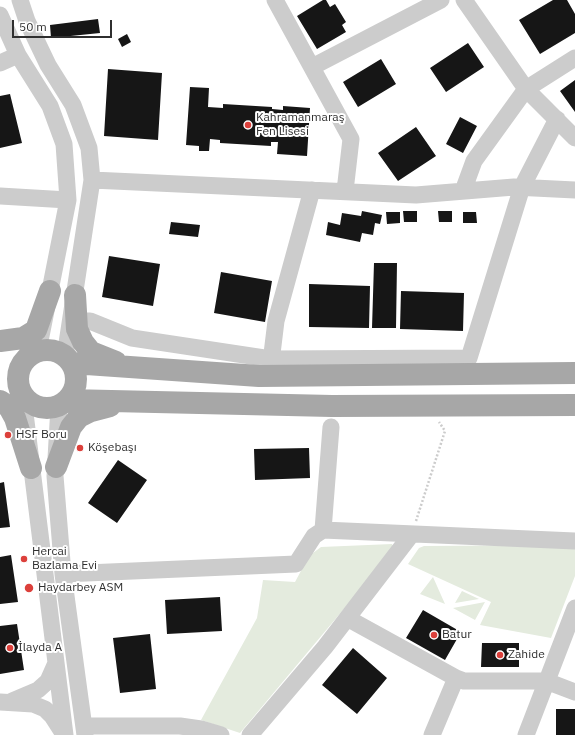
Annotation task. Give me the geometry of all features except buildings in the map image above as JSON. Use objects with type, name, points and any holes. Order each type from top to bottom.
[{"type":"main road","points":[[0,341],[23,338],[36,330],[50,291]]},
{"type":"main road","points":[[74,295],[77,329],[83,342],[91,352],[130,367]]},
{"type":"main road","points":[[0,348],[34,353]]},
{"type":"main road","points":[[63,403],[73,392],[76,382],[76,372],[68,360],[57,351],[48,349],[34,353],[23,361],[18,370],[14,390],[30,404],[39,408],[49,408],[63,403],[132,401],[324,405],[575,405]]},
{"type":"main road","points":[[68,360],[130,367],[270,367],[575,373]]},
{"type":"main road","points":[[0,401],[9,407],[15,418],[31,468]]},
{"type":"main road","points":[[56,467],[71,427],[79,417],[91,411],[132,401]]},
{"type":"street","points":[[20,0],[27,21],[48,65],[73,105],[89,148],[92,180],[74,295],[68,360]]},
{"type":"street","points":[[275,0],[351,139],[345,191]]},
{"type":"street","points":[[312,67],[441,0]]},
{"type":"street","points":[[464,0],[526,89],[575,138]]},
{"type":"street","points":[[0,15],[18,55],[50,106],[64,144],[68,200],[50,291],[34,353]]},
{"type":"street","points":[[0,63],[18,55]]},
{"type":"street","points":[[463,191],[474,161],[526,89],[575,58]]},
{"type":"street","points":[[76,321],[90,321],[132,338],[270,367],[469,358],[522,187],[557,119]]},
{"type":"street","points":[[92,180],[416,195],[522,187],[575,190]]},
{"type":"street","points":[[270,367],[276,321],[312,190]]},
{"type":"street","points":[[0,196],[68,200]]},
{"type":"street","points":[[14,390],[31,468],[64,735]]},
{"type":"street","points":[[63,403],[56,467],[63,574],[84,731],[180,726],[200,732],[221,735]]},
{"type":"street","points":[[323,530],[331,427]]},
{"type":"street","points":[[63,574],[296,564],[314,536],[323,530],[575,541]]},
{"type":"street","points":[[250,735],[325,647],[411,535]]},
{"type":"street","points":[[526,735],[575,608]]},
{"type":"street","points":[[347,618],[456,678],[464,680],[546,681],[575,692]]},
{"type":"street","points":[[6,701],[38,690],[48,681],[56,663]]},
{"type":"street","points":[[432,735],[456,678]]},
{"type":"street","points":[[6,701],[33,704],[45,709],[52,716],[64,735]]},
{"type":"path","points":[[411,535],[445,431],[428,405]]},
{"type":"shaded area","points":[[392,544],[394,549],[240,733],[201,720],[257,618],[263,580],[295,582],[309,556],[321,547]]},
{"type":"shaded area","points":[[575,545],[575,576],[551,638],[480,625],[491,602],[408,564],[419,548],[424,546]]},
{"type":"shaded area","points":[[433,577],[445,604],[420,594]]},
{"type":"shaded area","points":[[462,591],[479,599],[455,603]]},
{"type":"shaded area","points":[[485,602],[475,620],[453,608]]},
{"type":"place","name":"Kahramanmaraş Fen Lisesi","points":[[248,125]]},
{"type":"place","name":"HSF Boru","points":[[8,435]]},
{"type":"place","name":"Köşebaşı","points":[[80,448]]},
{"type":"place","name":"Hercai Bazlama Evi","points":[[24,559]]},
{"type":"place","name":"Haydarbey ASM","points":[[29,588]]},
{"type":"place","name":"Batur","points":[[434,635]]},
{"type":"place","name":"İlayda A","points":[[10,648]]},
{"type":"place","name":"Zahide","points":[[500,655]]}]
